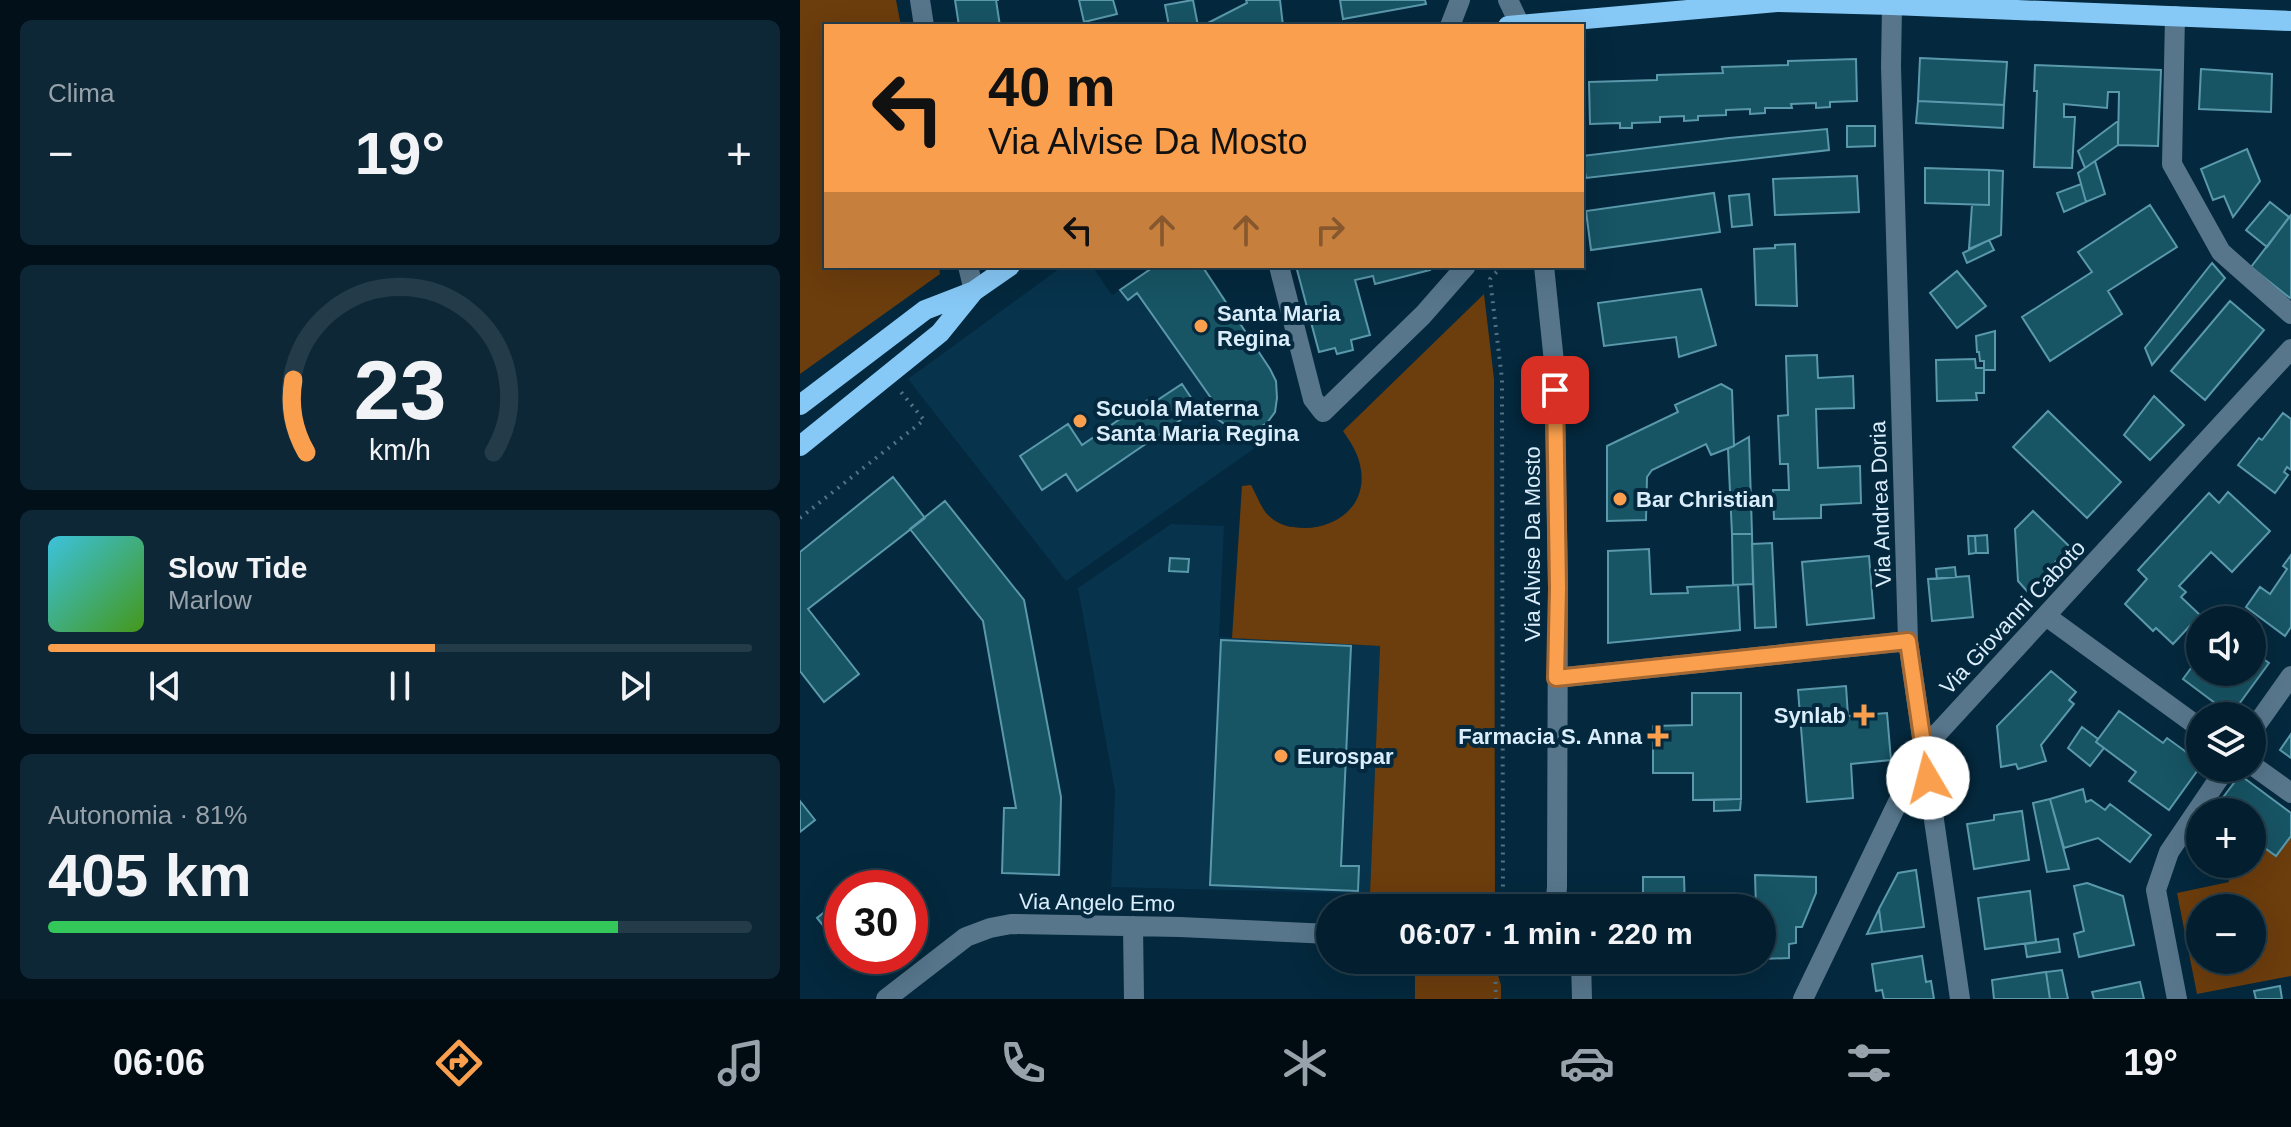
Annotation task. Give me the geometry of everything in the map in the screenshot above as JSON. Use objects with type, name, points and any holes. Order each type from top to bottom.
[{"type":"main road","points":[[1537,24],[1773,1],[1889,2],[2291,21]]},
{"type":"main road","points":[[800,405],[925,310],[974,291],[1007,268]]},
{"type":"main road","points":[[800,446],[940,333],[974,291]]},
{"type":"street","points":[[920,0],[924,24]]},
{"type":"street","points":[[1443,0],[1449,24]]},
{"type":"street","points":[[1450,24],[1460,0]]},
{"type":"street","points":[[1508,0],[1515,24]]},
{"type":"street","points":[[1517,24],[1525,0]]},
{"type":"street","name":"Via Andrea Doria","points":[[1889,2],[1908,641],[1960,999]]},
{"type":"street","points":[[2175,16],[2172,164],[2221,252],[2291,314]]},
{"type":"street","points":[[968,268],[974,291]]},
{"type":"street","points":[[1280,268],[1313,399],[1323,412],[1423,315],[1464,268]]},
{"type":"street","name":"Via Alvise Da Mosto","points":[[1544,268],[1554,362],[1558,588],[1556,894]]},
{"type":"street","name":"Via Giovanni Caboto","points":[[1803,999],[1924,748],[2291,349]]},
{"type":"street","points":[[2046,616],[2186,718]]},
{"type":"street","points":[[1556,678],[1908,641]]},
{"type":"street","points":[[2266,711],[2291,676]]},
{"type":"street","points":[[2266,775],[2291,793]]},
{"type":"street","points":[[2177,999],[2156,890],[2169,852],[2216,782]]},
{"type":"street","name":"Via Angelo Emo","points":[[886,999],[966,937],[1011,924],[1316,933]]},
{"type":"street","points":[[1133,926],[1134,999]]},
{"type":"street","points":[[1581,974],[1582,999]]},
{"type":"path","points":[[1500,268],[1490,279],[1502,379],[1503,894]]},
{"type":"path","points":[[800,518],[924,420],[900,391]]},
{"type":"path","points":[[1495,974],[1496,999]]},
{"type":"shaded area","points":[[800,0],[896,0],[901,24],[824,24],[824,268],[939,268],[940,274],[800,374]]},
{"type":"shaded area","name":"Scuola Materna Santa Maria Regina","points":[[1060,268],[1093,268],[1112,295],[1120,290],[1128,300],[1137,293],[1211,398],[1203,404],[1213,416],[1241,431],[1253,431],[1262,443],[1066,581],[908,379]]},
{"type":"shaded area","points":[[1484,294],[1494,379],[1495,894],[1370,894],[1380,646],[1232,638],[1242,486],[1251,485],[1266,513],[1285,525],[1306,528],[1331,522],[1351,508],[1361,484],[1359,459],[1343,431]]},
{"type":"shaded area","points":[[1171,524],[1224,526],[1219,637],[1380,646],[1370,894],[1111,887],[1115,791],[1078,588]]},
{"type":"shaded area","points":[[2291,836],[2291,976],[2197,994],[2193,974],[2266,974],[2266,894],[2186,894],[2186,938],[2177,893],[2229,882],[2228,878],[2266,878],[2266,849],[2276,856]]},
{"type":"shaded area","points":[[1415,974],[1497,974],[1501,985],[1501,999],[1415,999]]},
{"type":"building","points":[[955,0],[996,0],[1000,24],[959,24]]},
{"type":"building","points":[[1079,0],[1113,0],[1117,14],[1084,22]]},
{"type":"building","points":[[1193,0],[1198,24],[1169,24],[1165,5]]},
{"type":"building","points":[[1246,0],[1280,0],[1283,24],[1206,24],[1247,3]]},
{"type":"building","points":[[1340,0],[1425,0],[1426,4],[1343,19]]},
{"type":"building","points":[[1920,58],[2007,62],[2004,105],[1918,101]]},
{"type":"building","points":[[1856,59],[1857,101],[1830,102],[1830,107],[1816,108],[1816,103],[1791,104],[1792,108],[1765,108],[1765,113],[1750,114],[1750,109],[1726,110],[1726,115],[1698,116],[1698,120],[1684,121],[1684,116],[1660,117],[1660,122],[1632,123],[1632,128],[1620,128],[1620,123],[1590,124],[1589,82],[1657,80],[1657,75],[1723,73],[1722,67],[1788,65],[1788,61]]},
{"type":"building","points":[[2035,65],[2161,70],[2158,146],[2118,145],[2119,92],[2108,92],[2107,108],[2064,104],[2064,117],[2075,117],[2072,168],[2034,167]]},
{"type":"building","points":[[2201,69],[2272,74],[2271,112],[2199,109]]},
{"type":"building","points":[[1918,101],[2004,105],[2003,128],[1916,123]]},
{"type":"building","points":[[2118,121],[2118,145],[2085,168],[2078,151]]},
{"type":"building","points":[[1847,126],[1875,126],[1875,146],[1847,147]]},
{"type":"building","points":[[1827,129],[1829,150],[1586,178],[1584,156]]},
{"type":"building","points":[[2247,149],[2260,181],[2233,217],[2224,196],[2213,200],[2201,169]]},
{"type":"building","points":[[2095,161],[2105,194],[2086,202],[2078,173]]},
{"type":"building","points":[[1925,168],[1989,170],[1989,205],[1925,203]]},
{"type":"building","points":[[1989,170],[2003,171],[2001,235],[1969,249],[1972,205],[1989,205]]},
{"type":"building","points":[[1857,176],[1859,212],[1775,215],[1773,179]]},
{"type":"building","points":[[2081,184],[2086,202],[2064,212],[2057,193]]},
{"type":"building","points":[[1714,193],[1720,232],[1591,250],[1586,211]]},
{"type":"building","points":[[1749,194],[1752,225],[1732,227],[1729,196]]},
{"type":"building","points":[[2270,202],[2289,217],[2267,247],[2246,230]]},
{"type":"building","points":[[2150,205],[2177,247],[2108,291],[2122,314],[2050,361],[2022,317],[2092,272],[2078,252]]},
{"type":"building","points":[[2291,215],[2291,296],[2290,298],[2251,267]]},
{"type":"building","points":[[1989,240],[1994,250],[1967,263],[1963,253]]},
{"type":"building","points":[[1795,244],[1797,306],[1756,305],[1754,249]]},
{"type":"building","points":[[2212,263],[2225,278],[2152,365],[2145,348]]},
{"type":"building","name":"Santa Maria Regina","points":[[1152,268],[1203,268],[1276,381],[1275,412],[1267,423],[1253,431],[1241,431],[1213,416],[1203,404],[1211,398],[1137,293],[1128,300],[1120,290]]},
{"type":"building","points":[[1297,268],[1430,268],[1375,284],[1373,276],[1355,280],[1370,335],[1351,340],[1353,350],[1337,354],[1335,348],[1319,352]]},
{"type":"building","points":[[1957,271],[1986,306],[1957,328],[1930,293]]},
{"type":"building","points":[[1701,289],[1716,345],[1679,357],[1676,337],[1604,346],[1598,303]]},
{"type":"building","points":[[2230,301],[2264,330],[2205,400],[2171,371]]},
{"type":"building","points":[[1995,331],[1995,370],[1984,370],[1984,361],[1980,361],[1977,352],[1976,336]]},
{"type":"building","points":[[1817,355],[1818,378],[1853,376],[1854,408],[1816,409],[1818,468],[1860,466],[1861,503],[1821,505],[1821,518],[1774,519],[1773,490],[1789,490],[1788,464],[1780,464],[1778,416],[1788,415],[1786,356]]},
{"type":"building","points":[[1975,359],[1976,368],[1984,368],[1984,393],[1976,393],[1977,400],[1937,401],[1936,360]]},
{"type":"building","points":[[1182,384],[1198,408],[1077,491],[1066,474],[1042,490],[1020,456],[1068,424],[1082,445],[1149,399],[1153,403]]},
{"type":"building","points":[[1721,384],[1732,390],[1734,446],[1711,455],[1706,444],[1652,470],[1647,477],[1646,520],[1607,521],[1607,446],[1678,412],[1675,405]]},
{"type":"building","points":[[2154,396],[2184,425],[2150,460],[2124,435]]},
{"type":"building","points":[[2048,411],[2121,482],[2087,518],[2013,447]]},
{"type":"building","points":[[2283,413],[2291,419],[2291,470],[2287,467],[2284,472],[2288,475],[2275,493],[2238,465]]},
{"type":"building","points":[[1749,437],[1752,534],[1732,534],[1728,449]]},
{"type":"building","points":[[893,477],[925,518],[808,609],[859,674],[824,702],[800,671],[800,552]]},
{"type":"building","points":[[2228,492],[2270,531],[2232,572],[2211,552],[2179,586],[2186,592],[2181,597],[2190,606],[2186,606],[2186,630],[2173,644],[2156,628],[2153,631],[2125,604],[2147,579],[2138,570],[2209,493],[2219,503]]},
{"type":"building","points":[[945,501],[1024,600],[1061,797],[1059,875],[1002,873],[1004,808],[1016,808],[983,621],[910,529]]},
{"type":"building","points":[[2033,511],[2070,547],[2027,591],[2018,581],[2015,529]]},
{"type":"building","points":[[1732,534],[1752,534],[1753,584],[1733,585]]},
{"type":"building","points":[[1987,535],[1988,553],[1976,553],[1975,536]]},
{"type":"building","points":[[1968,536],[1975,536],[1976,553],[1969,554]]},
{"type":"building","points":[[1772,543],[1776,627],[1755,628],[1752,544]]},
{"type":"building","points":[[1649,549],[1651,594],[1688,593],[1687,587],[1738,585],[1740,630],[1608,643],[1608,551]]},
{"type":"building","points":[[2291,555],[2291,627],[2285,636],[2266,622],[2266,606],[2247,606],[2260,587],[2270,594],[2287,569],[2283,566]]},
{"type":"building","points":[[1869,556],[1874,618],[1807,625],[1802,562]]},
{"type":"building","points":[[1170,558],[1189,559],[1188,572],[1169,571]]},
{"type":"building","points":[[1955,567],[1956,577],[1937,579],[1936,569]]},
{"type":"building","points":[[1969,576],[1973,617],[1932,621],[1928,579]]},
{"type":"building","name":"Eurospar","points":[[1221,640],[1351,646],[1341,866],[1359,866],[1358,891],[1210,885]]},
{"type":"building","points":[[2051,671],[2076,692],[2069,700],[2074,704],[2041,745],[2046,761],[2018,769],[2016,764],[2001,767],[1997,726]]},
{"type":"building","points":[[1846,686],[1848,716],[1887,713],[1891,760],[1851,764],[1853,798],[1807,802],[1798,690]]},
{"type":"building","points":[[2192,686],[2252,686],[2240,702],[2214,702]]},
{"type":"building","points":[[1692,693],[1741,693],[1741,799],[1693,800],[1693,773],[1653,773],[1653,726],[1692,725]]},
{"type":"building","points":[[2119,711],[2163,743],[2167,738],[2186,752],[2186,782],[2189,782],[2169,810],[2129,781],[2136,772],[2096,742]]},
{"type":"building","points":[[2082,727],[2104,748],[2090,766],[2068,748]]},
{"type":"building","points":[[2291,734],[2291,758],[2280,750]]},
{"type":"building","points":[[2235,782],[2249,782],[2291,813],[2291,836],[2276,856],[2266,849],[2266,798],[2223,798]]},
{"type":"building","points":[[2083,789],[2086,802],[2091,800],[2105,810],[2110,804],[2151,835],[2130,862],[2098,838],[2064,848],[2050,799]]},
{"type":"building","points":[[1741,799],[1740,810],[1714,811],[1714,800]]},
{"type":"building","points":[[2050,799],[2069,869],[2047,872],[2033,803]]},
{"type":"building","points":[[800,801],[815,820],[800,832]]},
{"type":"building","points":[[2022,811],[2029,860],[1974,869],[1967,824],[1994,820],[1994,815]]},
{"type":"building","points":[[1916,870],[1924,927],[1882,932],[1879,909],[1898,873]]},
{"type":"building","points":[[1755,875],[1816,877],[1816,893],[1802,927],[1796,927],[1796,943],[1789,944],[1789,958],[1776,958],[1776,894],[1756,894]]},
{"type":"building","points":[[1643,877],[1684,877],[1685,894],[1643,894]]},
{"type":"building","points":[[2087,883],[2123,896],[2134,945],[2079,957],[2074,934],[2084,931],[2074,886]]},
{"type":"building","points":[[2030,891],[2036,942],[1985,949],[1978,898]]},
{"type":"building","points":[[1879,909],[1882,932],[1867,934]]},
{"type":"building","points":[[824,912],[824,927],[817,918]]},
{"type":"building","points":[[2058,939],[2060,952],[2027,957],[2025,944]]},
{"type":"building","points":[[1922,956],[1926,982],[1931,981],[1934,999],[1884,999],[1882,990],[1876,991],[1872,964]]},
{"type":"building","points":[[2062,970],[2068,999],[2050,999],[2046,972]]},
{"type":"building","points":[[2046,972],[2050,999],[1994,999],[1992,980]]},
{"type":"building","points":[[2140,982],[2144,999],[2094,999],[2092,992]]},
{"type":"building","points":[[2280,986],[2282,999],[2256,999],[2254,991]]},
{"type":"place","name":"Santa Maria Regina","points":[[1201,326]]},
{"type":"place","name":"Scuola Materna Santa Maria Regina","points":[[1080,421]]},
{"type":"place","name":"Bar Christian","points":[[1620,499]]},
{"type":"place","name":"Synlab","points":[[1864,715]]},
{"type":"place","name":"Farmacia S. Anna","points":[[1658,736]]},
{"type":"place","name":"Eurospar","points":[[1281,756]]},
{"type":"route","points":[[1555,390],[1556,678],[1908,641],[1928,778]]}]
